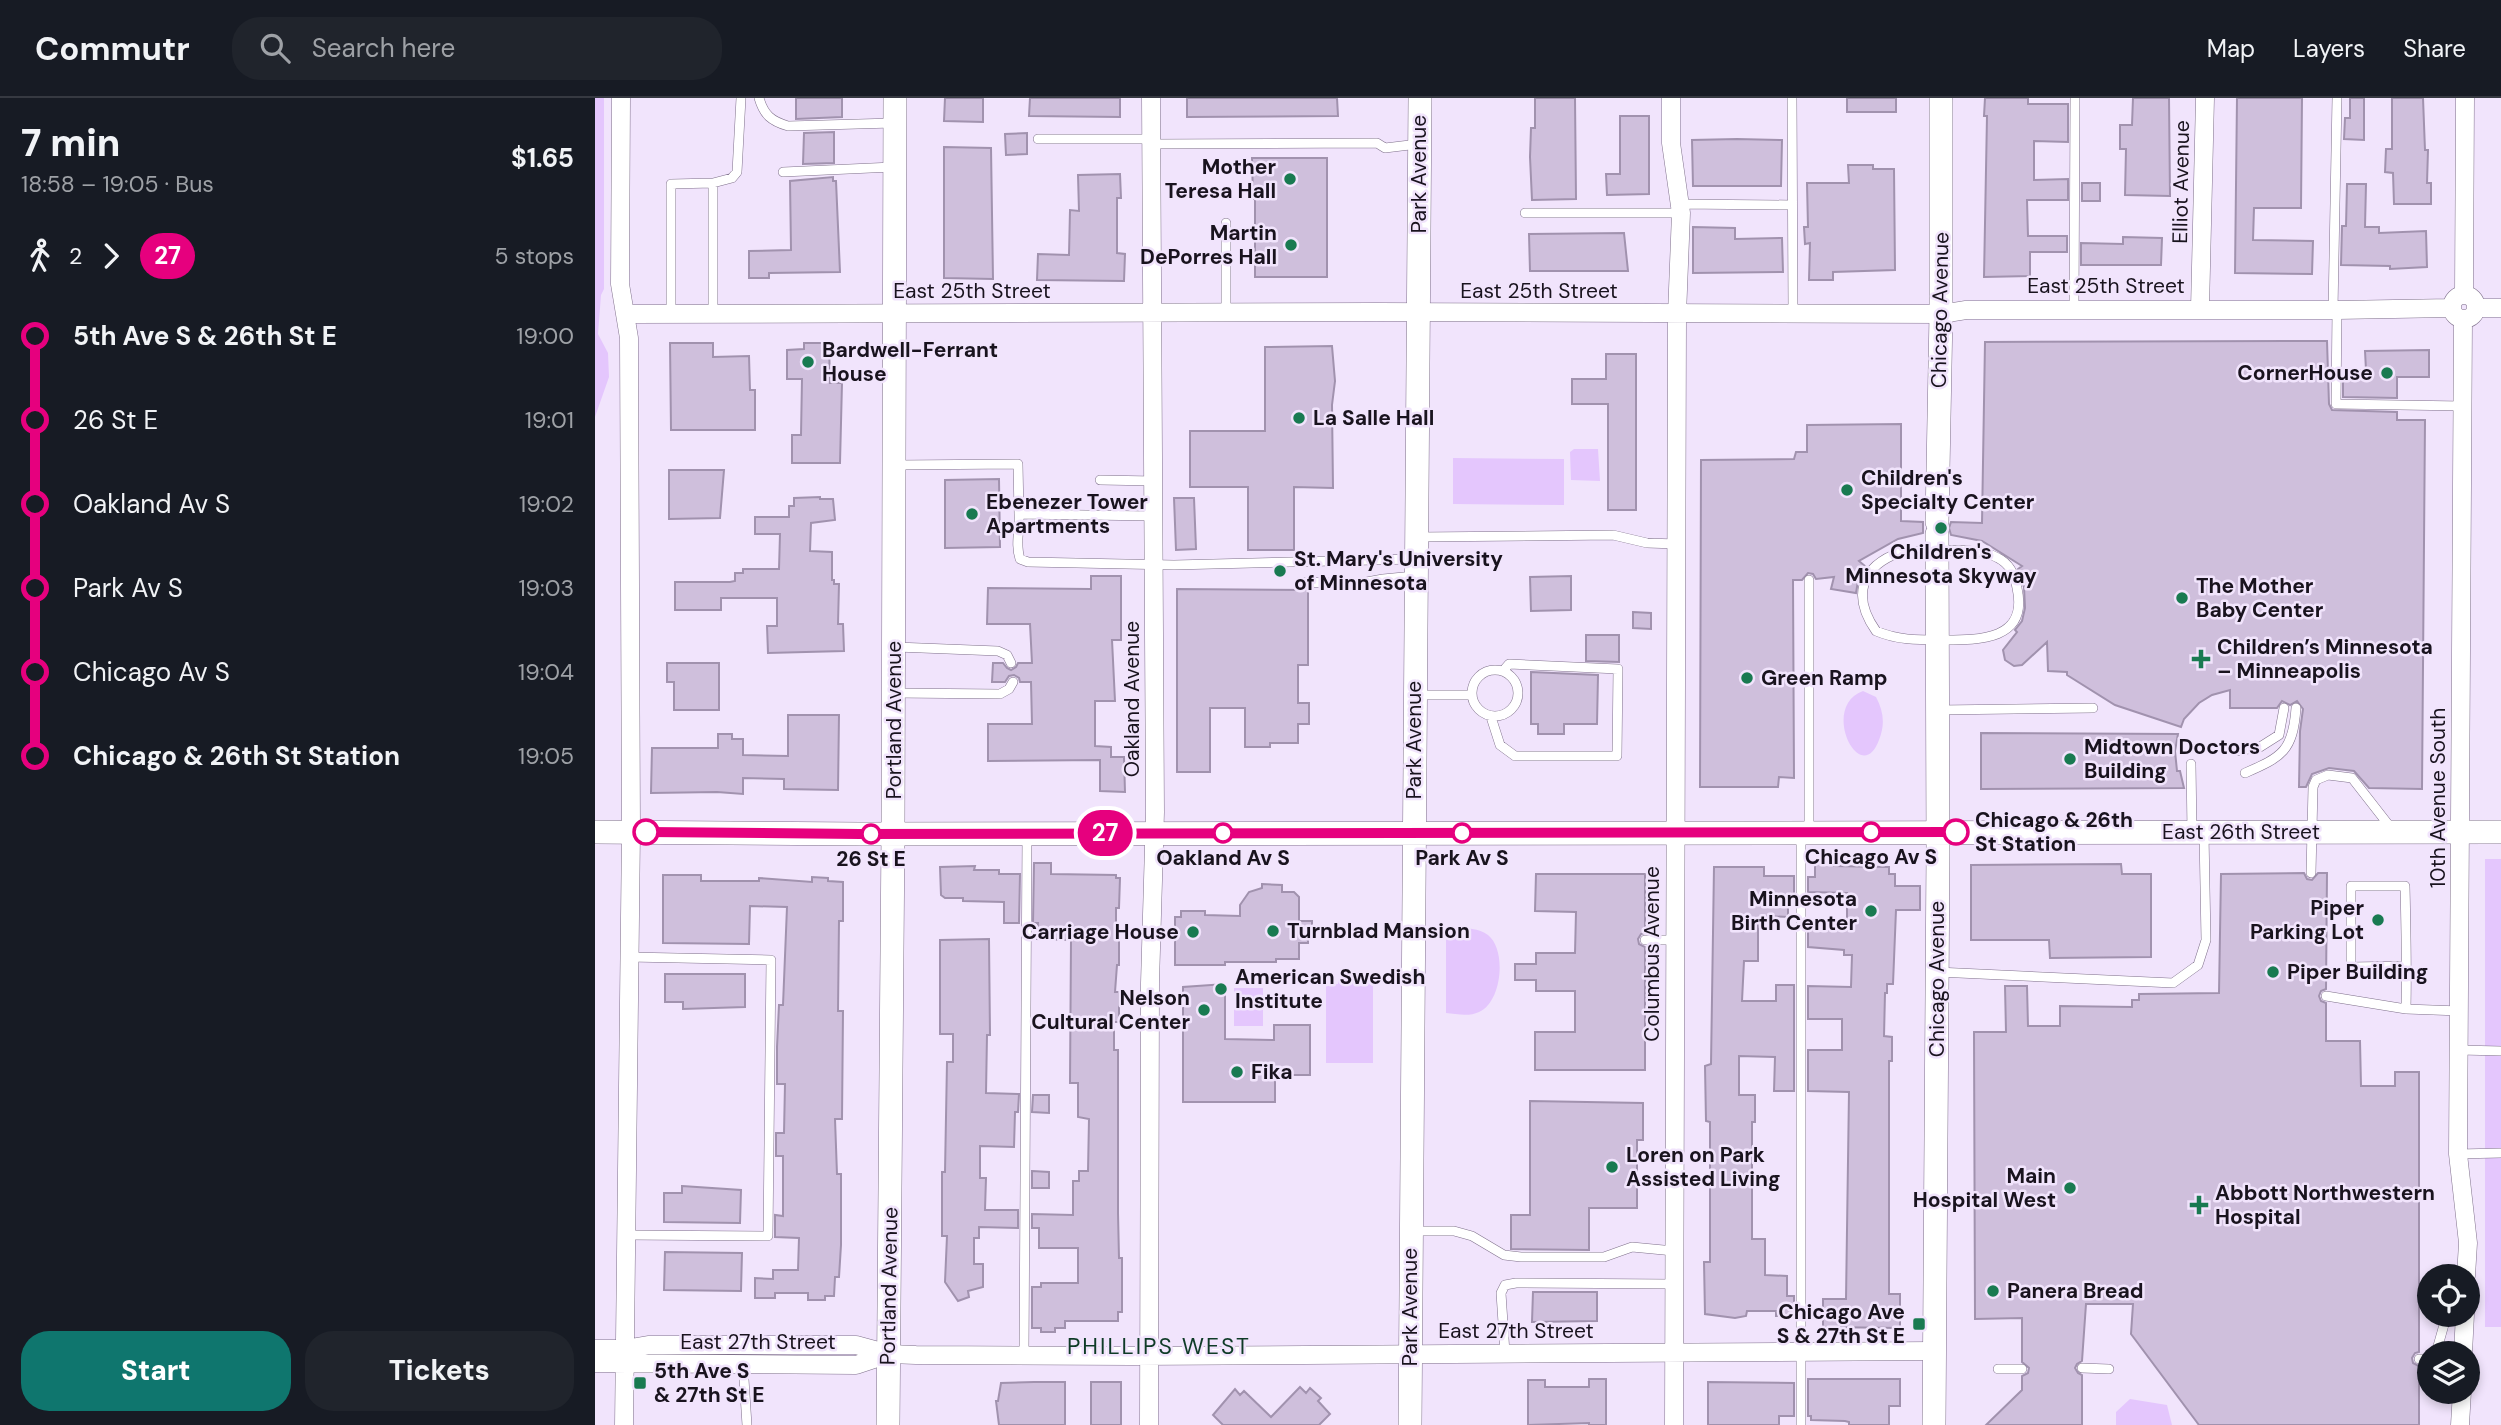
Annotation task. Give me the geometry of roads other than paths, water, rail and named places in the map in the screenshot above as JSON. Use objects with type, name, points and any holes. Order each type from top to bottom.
[{"type":"street","points":[[621,98],[620,285],[629,352],[631,832],[624,1425]]},
{"type":"street","name":"Portland Avenue","points":[[888,1425],[894,834],[895,98]]},
{"type":"street","name":"Oakland Avenue","points":[[1149,1425],[1150,983],[1155,833],[1151,98]]},
{"type":"street","name":"Park Avenue","points":[[1410,1425],[1419,98]]},
{"type":"street","name":"Columbus Avenue","points":[[1671,98],[1671,143],[1680,209],[1677,315],[1674,1425]]},
{"type":"street","name":"Chicago Avenue","points":[[1934,1425],[1941,98]]},
{"type":"street","name":"Elliot Avenue","points":[[2200,309],[2205,98]]},
{"type":"street","name":"10th Avenue South","points":[[2465,98],[2458,1154],[2467,1243],[2466,1264]]},
{"type":"street","name":"East 25th Street","points":[[626,314],[1677,315],[1941,314],[1966,310],[2074,309],[2501,308]]},
{"type":"street","name":"East 26th Street","points":[[595,832],[2501,832]]},
{"type":"street","name":"East 27th Street","points":[[625,1356],[648,1345],[856,1345],[889,1354],[1149,1356],[1934,1351]]},
{"type":"street","points":[[595,1349],[625,1356]]},
{"type":"street","name":"East 27th Street","points":[[625,1356],[743,1364],[856,1366],[889,1354]]},
{"type":"street","points":[[595,1363],[625,1356]]},
{"type":"street","points":[[2460,1425],[2461,1404]]},
{"type":"lane","points":[[671,314],[671,184],[713,183],[732,178],[737,172],[741,98]]},
{"type":"lane","points":[[759,98],[764,113],[773,122],[787,126],[895,123]]},
{"type":"lane","points":[[1792,98],[1793,314]]},
{"type":"lane","points":[[2074,309],[2075,98]]},
{"type":"lane","points":[[2337,98],[2336,404],[2463,406]]},
{"type":"lane","points":[[1038,139],[1377,143],[1385,148],[1420,144]]},
{"type":"lane","points":[[783,172],[894,167]]},
{"type":"lane","points":[[713,183],[713,314]]},
{"type":"lane","points":[[1525,213],[1792,205]]},
{"type":"lane","points":[[1226,223],[1226,313]]},
{"type":"lane","points":[[894,465],[1018,464],[1020,531],[1016,547],[1020,559],[1028,562],[1155,564],[1416,557],[1613,535],[1647,543],[1677,544]]},
{"type":"lane","points":[[1100,480],[1154,481]]},
{"type":"lane","points":[[1019,514],[1154,516]]},
{"type":"lane","points":[[1937,536],[1997,557],[2012,569],[2018,590],[2018,610],[2009,628],[1994,637],[1975,640],[1903,640],[1876,631],[1863,608],[1863,584],[1871,571],[1890,556],[1937,536]]},
{"type":"lane","points":[[1300,582],[1345,586],[1383,579],[1416,557]]},
{"type":"lane","points":[[1801,1425],[1809,580]]},
{"type":"lane","points":[[894,647],[998,651],[1007,655],[1011,663]]},
{"type":"lane","points":[[1490,717],[1500,745],[1515,756],[1617,756],[1618,669],[1509,664],[1503,671]]},
{"type":"lane","points":[[1496,670],[1503,671],[1515,681],[1519,696],[1517,704],[1506,715],[1490,717],[1477,709],[1471,695],[1472,687],[1481,674],[1496,670]]},
{"type":"lane","points":[[894,693],[1000,694],[1009,689],[1013,682]]},
{"type":"lane","points":[[1414,695],[1471,695]]},
{"type":"lane","points":[[1937,710],[2093,708]]},
{"type":"lane","points":[[2236,751],[2260,747],[2279,735],[2284,708]]},
{"type":"lane","points":[[2245,773],[2271,762],[2288,747],[2295,729],[2297,708]]},
{"type":"lane","points":[[1937,972],[2173,982],[2198,965],[2206,940],[2191,764]]},
{"type":"lane","points":[[2312,873],[2313,787],[2316,780],[2328,775],[2352,778],[2394,832]]},
{"type":"lane","points":[[1024,1355],[1027,834]]},
{"type":"lane","points":[[2406,966],[2351,967],[2351,886],[2405,886],[2406,966],[2406,1009]]},
{"type":"lane","points":[[1645,940],[1675,940]]},
{"type":"lane","points":[[626,1236],[768,1236],[769,1167],[771,960],[629,957]]},
{"type":"lane","points":[[2326,996],[2406,1009],[2460,1011]]},
{"type":"lane","points":[[2460,1050],[2501,1051]]},
{"type":"lane","points":[[2458,1154],[2501,1153]]},
{"type":"lane","points":[[1410,1231],[1454,1231],[1472,1236],[1504,1255],[1521,1258],[1604,1257],[1632,1247],[1674,1251]]},
{"type":"lane","points":[[2461,1264],[2467,1243]]},
{"type":"lane","points":[[1505,1353],[1501,1293],[1505,1285],[1673,1284]]},
{"type":"lane","points":[[743,1364],[747,1425]]},
{"type":"lane","points":[[2082,1368],[2109,1369]]},
{"type":"lane","points":[[1998,1369],[2022,1369]]},
{"type":"place","name":"Mother Teresa Hall","points":[[1290,179]]},
{"type":"place","name":"Martin DePorres Hall","points":[[1291,245]]},
{"type":"place","name":"Bardwell-Ferrant House","points":[[808,362]]},
{"type":"place","name":"CornerHouse","points":[[2387,373]]},
{"type":"place","name":"La Salle Hall","points":[[1299,418]]},
{"type":"place","name":"Children's Specialty Center","points":[[1847,490]]},
{"type":"place","name":"Ebenezer Tower Apartments","points":[[972,514]]},
{"type":"place","name":"Children's Minnesota Skyway","points":[[1941,528]]},
{"type":"place","name":"St. Mary's University of Minnesota","points":[[1280,571]]},
{"type":"place","name":"The Mother Baby Center","points":[[2182,598]]},
{"type":"place","name":"Children’s Minnesota – Minneapolis","points":[[2201,659]]},
{"type":"place","name":"Green Ramp","points":[[1747,678]]},
{"type":"place","name":"Midtown Doctors Building","points":[[2070,759]]},
{"type":"place","name":"Chicago Av S","points":[[1871,832]]},
{"type":"place","name":"Chicago & 26th St Station","points":[[1956,832]]},
{"type":"place","name":"Oakland Av S","points":[[1223,833]]},
{"type":"place","name":"Park Av S","points":[[1462,833]]},
{"type":"place","name":"26 St E","points":[[871,834]]},
{"type":"place","name":"Minnesota Birth Center","points":[[1871,911]]},
{"type":"place","name":"Piper Parking Lot","points":[[2378,920]]},
{"type":"place","name":"Turnblad Mansion","points":[[1273,931]]},
{"type":"place","name":"Carriage House","points":[[1193,932]]},
{"type":"place","name":"Piper Building","points":[[2273,972]]},
{"type":"place","name":"American Swedish Institute","points":[[1221,989]]},
{"type":"place","name":"Nelson Cultural Center","points":[[1204,1010]]},
{"type":"place","name":"Fika","points":[[1237,1072]]},
{"type":"place","name":"Loren on Park Assisted Living","points":[[1612,1167]]},
{"type":"place","name":"Main Hospital West","points":[[2070,1188]]},
{"type":"place","name":"Abbott Northwestern Hospital","points":[[2199,1205]]},
{"type":"place","name":"Panera Bread","points":[[1993,1291]]},
{"type":"place","name":"Chicago Ave S & 27th St E","points":[[1919,1324]]},
{"type":"place","name":"5th Ave S & 27th St E","points":[[640,1383]]},
{"type":"district","name":"PHILLIPS WEST","points":[[1159,1346]]}]
